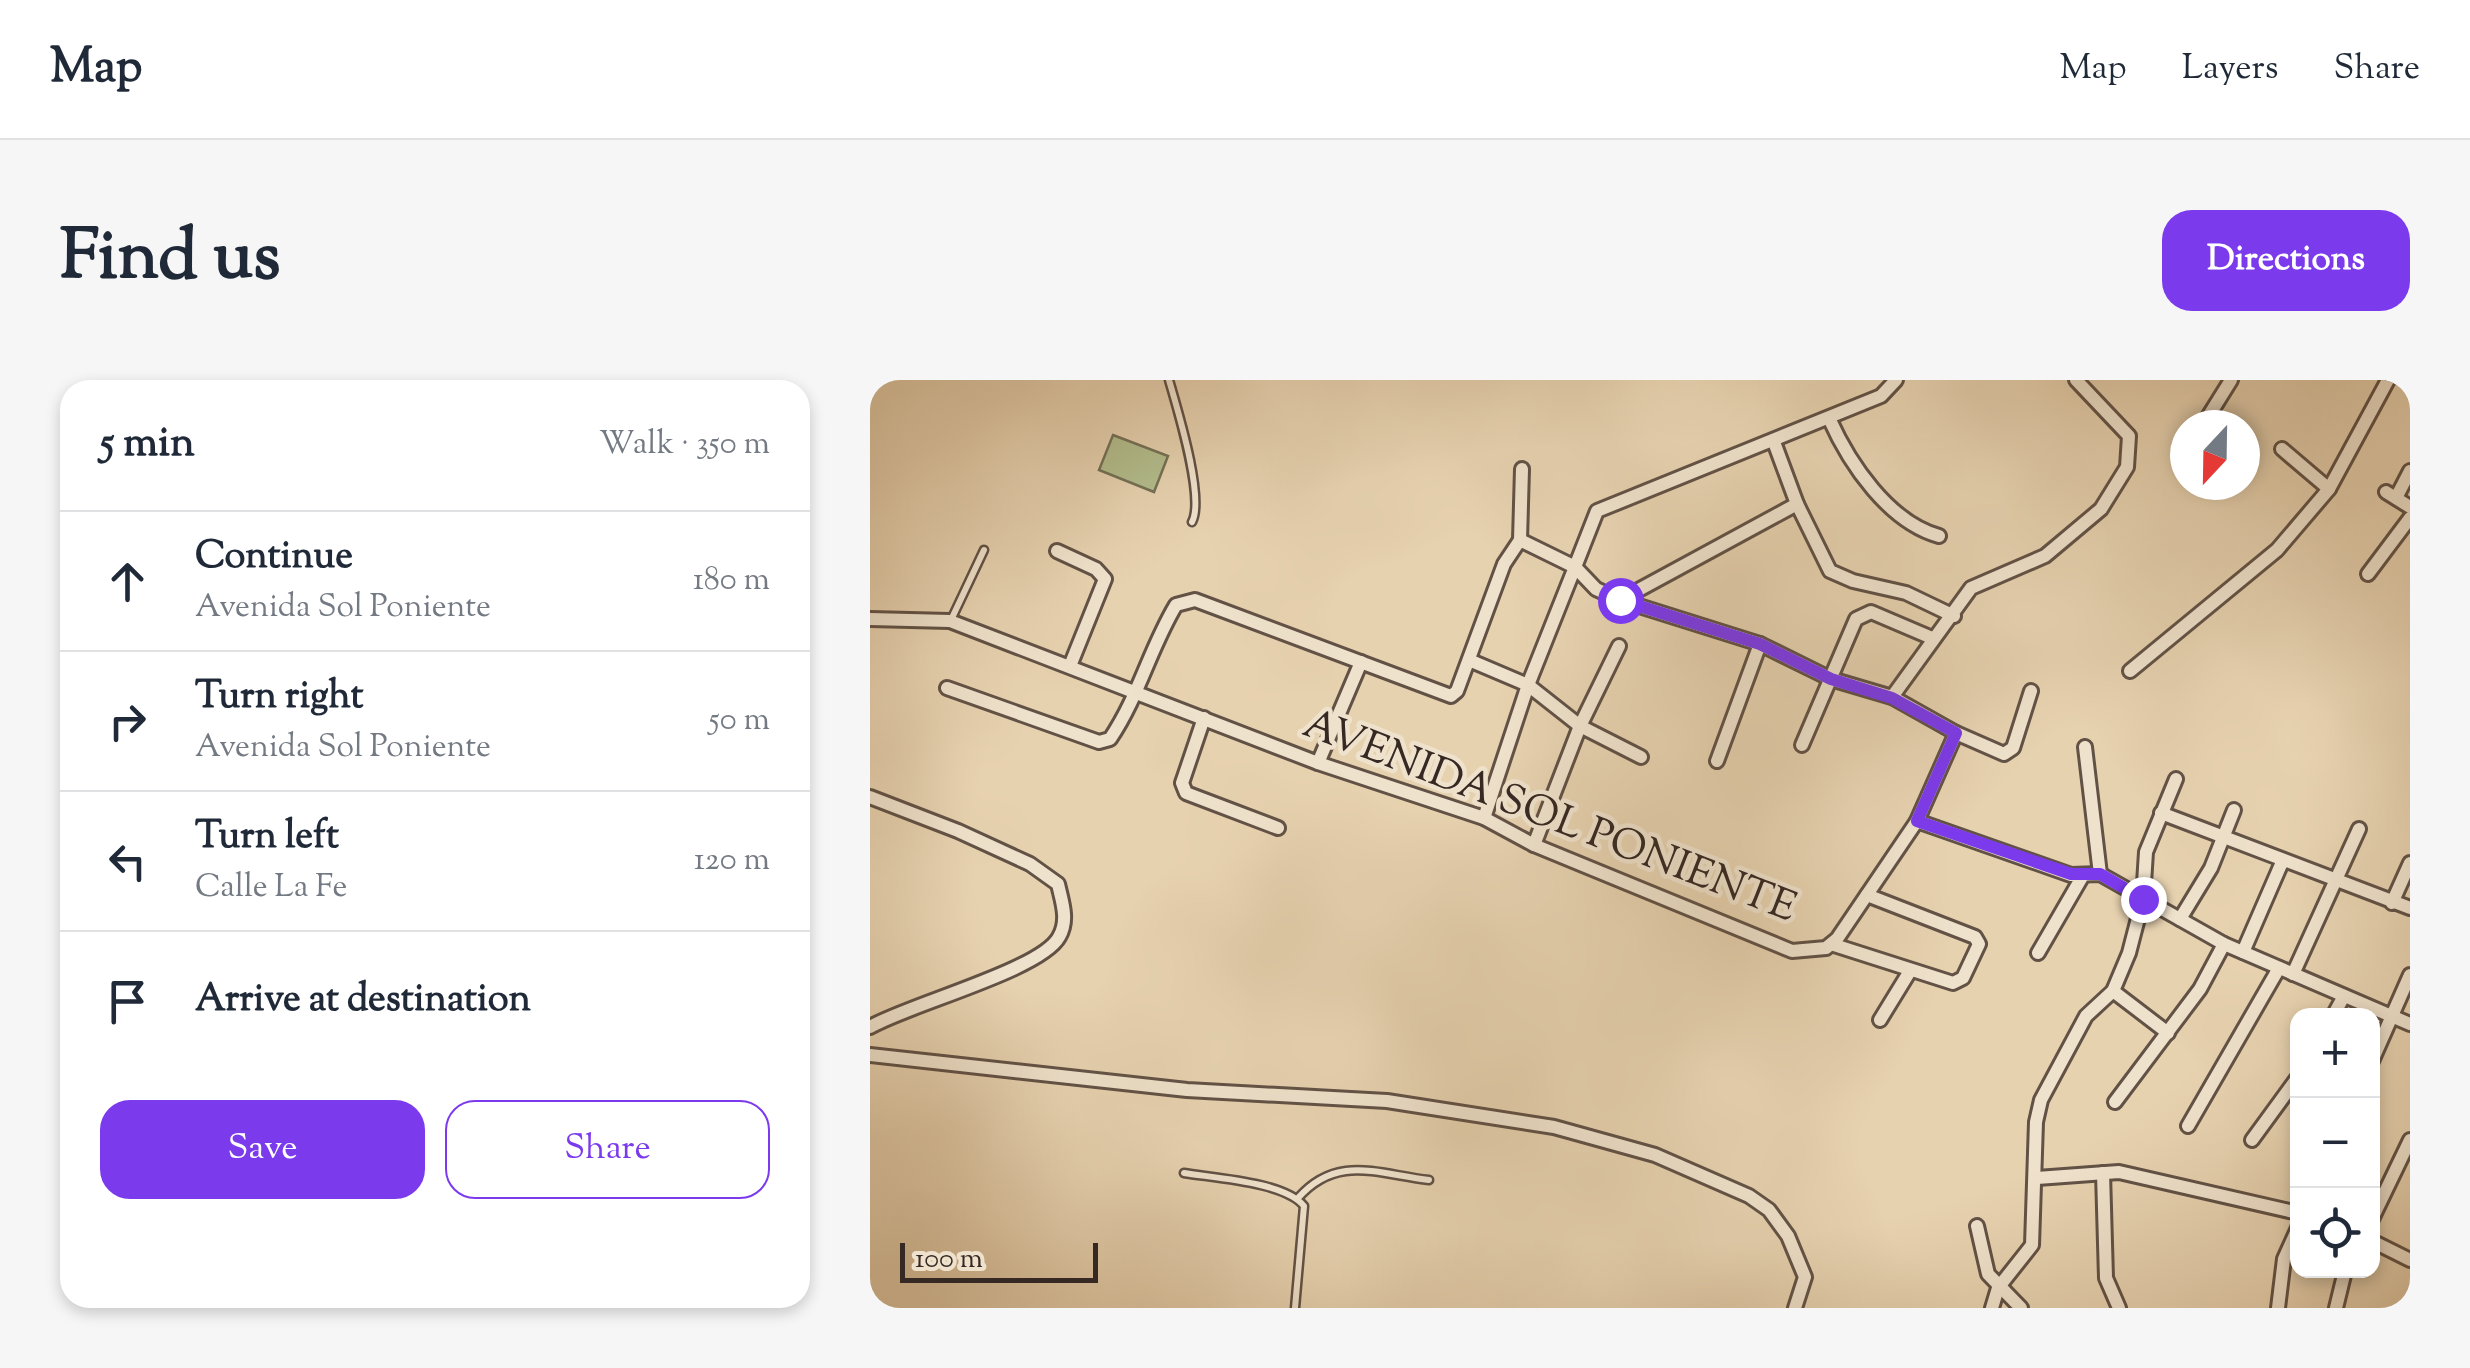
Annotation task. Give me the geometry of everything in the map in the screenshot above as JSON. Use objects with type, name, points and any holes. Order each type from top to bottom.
[{"type":"street","points":[[1484,818],[1528,685],[1597,512],[1881,396],[1896,380]]},
{"type":"street","points":[[1892,698],[1932,638],[1954,616],[1970,588],[2046,556],[2101,509],[2127,467],[2130,436],[2076,380]]},
{"type":"street","points":[[2213,410],[2231,380]]},
{"type":"street","points":[[2130,671],[2278,550],[2329,490],[2388,380]]},
{"type":"street","points":[[1829,418],[1842,447],[1886,502],[1914,529],[1939,536]]},
{"type":"street","points":[[1774,442],[1797,504],[1830,571],[1853,582],[1906,593],[1954,616]]},
{"type":"street","points":[[2282,449],[2329,490]]},
{"type":"street","points":[[947,688],[1099,742],[1110,739],[1139,692],[1162,629],[1176,605],[1195,600],[1451,696],[1469,660],[1504,564],[1520,540],[1522,468]]},
{"type":"street","points":[[2410,471],[2391,495],[2410,507]]},
{"type":"street","points":[[1620,600],[1797,504]]},
{"type":"street","points":[[2368,574],[2410,518]]},
{"type":"street","points":[[1520,540],[1575,567],[1596,589],[1620,600],[1760,644],[1831,679],[1892,698],[2004,754],[2013,748],[2031,692]]},
{"type":"street","points":[[1057,551],[1096,569],[1106,580],[1070,666]]},
{"type":"street","points":[[1802,745],[1856,619],[1871,612],[1932,638]]},
{"type":"street","name":"AVENIDA SOL PONIENTE","points":[[870,619],[950,621],[1318,764],[1484,818],[1534,845],[1792,951],[1811,952],[1831,944],[1917,821],[1956,733]]},
{"type":"street","points":[[1717,762],[1760,644]]},
{"type":"street","points":[[1534,845],[1580,726],[1619,646]]},
{"type":"street","points":[[1469,660],[1528,685],[1580,726],[1641,757]]},
{"type":"street","points":[[1318,764],[1360,662]]},
{"type":"street","points":[[1204,718],[1182,783],[1186,794],[1278,828]]},
{"type":"street","points":[[2085,747],[2100,874]]},
{"type":"street","points":[[1992,1308],[1998,1288],[2032,1244],[2038,1178],[2035,1135],[2040,1100],[2086,1016],[2112,991],[2129,953],[2143,899],[2146,852],[2176,779]]},
{"type":"street","points":[[870,797],[1030,864],[1058,884],[1066,916],[1059,939],[1034,960],[897,1011],[870,1027]]},
{"type":"street","points":[[2180,919],[2234,810]]},
{"type":"street","points":[[2161,813],[2410,908]]},
{"type":"street","points":[[1917,821],[2082,878],[2100,874],[2224,944],[2410,1024]]},
{"type":"street","points":[[2188,1126],[2286,972],[2337,882],[2359,828]]},
{"type":"street","points":[[2243,952],[2283,860]]},
{"type":"street","points":[[2392,903],[2410,863]]},
{"type":"street","points":[[2038,953],[2082,878]]},
{"type":"street","points":[[1831,944],[1959,983],[1978,940],[1866,895]]},
{"type":"street","points":[[2115,1102],[2168,1034],[2224,944]]},
{"type":"street","points":[[1880,1020],[1910,971]]},
{"type":"street","points":[[2380,1043],[2410,975]]},
{"type":"street","points":[[2112,991],[2168,1034]]},
{"type":"street","points":[[2337,1008],[2344,996]]},
{"type":"street","points":[[870,1055],[1187,1090],[1387,1101],[1554,1127],[1655,1156],[1750,1196],[1769,1210],[1788,1236],[1805,1277],[1796,1308]]},
{"type":"street","points":[[2252,1140],[2290,1088]]},
{"type":"street","points":[[2380,1202],[2410,1140]]},
{"type":"street","points":[[2038,1178],[2119,1172],[2290,1210]]},
{"type":"street","points":[[2103,1173],[2106,1278],[2119,1308]]},
{"type":"street","points":[[1977,1226],[1988,1274],[2021,1308]]},
{"type":"street","points":[[2380,1245],[2410,1260]]},
{"type":"street","points":[[2278,1308],[2284,1259],[2290,1246]]},
{"type":"street","points":[[2336,1308],[2343,1278]]},
{"type":"lane","points":[[1169,380],[1193,488],[1196,515],[1192,522]]},
{"type":"lane","points":[[950,621],[984,550]]},
{"type":"lane","points":[[1298,1198],[1322,1175],[1339,1170],[1429,1180]]},
{"type":"lane","points":[[1184,1172],[1266,1187],[1298,1198],[1304,1206],[1296,1308]]},
{"type":"green space","points":[[1113,435],[1168,456],[1154,492],[1099,470]]},
{"type":"route","points":[[1620,600],[1760,644],[1831,679],[1892,698],[1956,733],[1917,821],[2082,878],[2100,874],[2143,899]]}]
